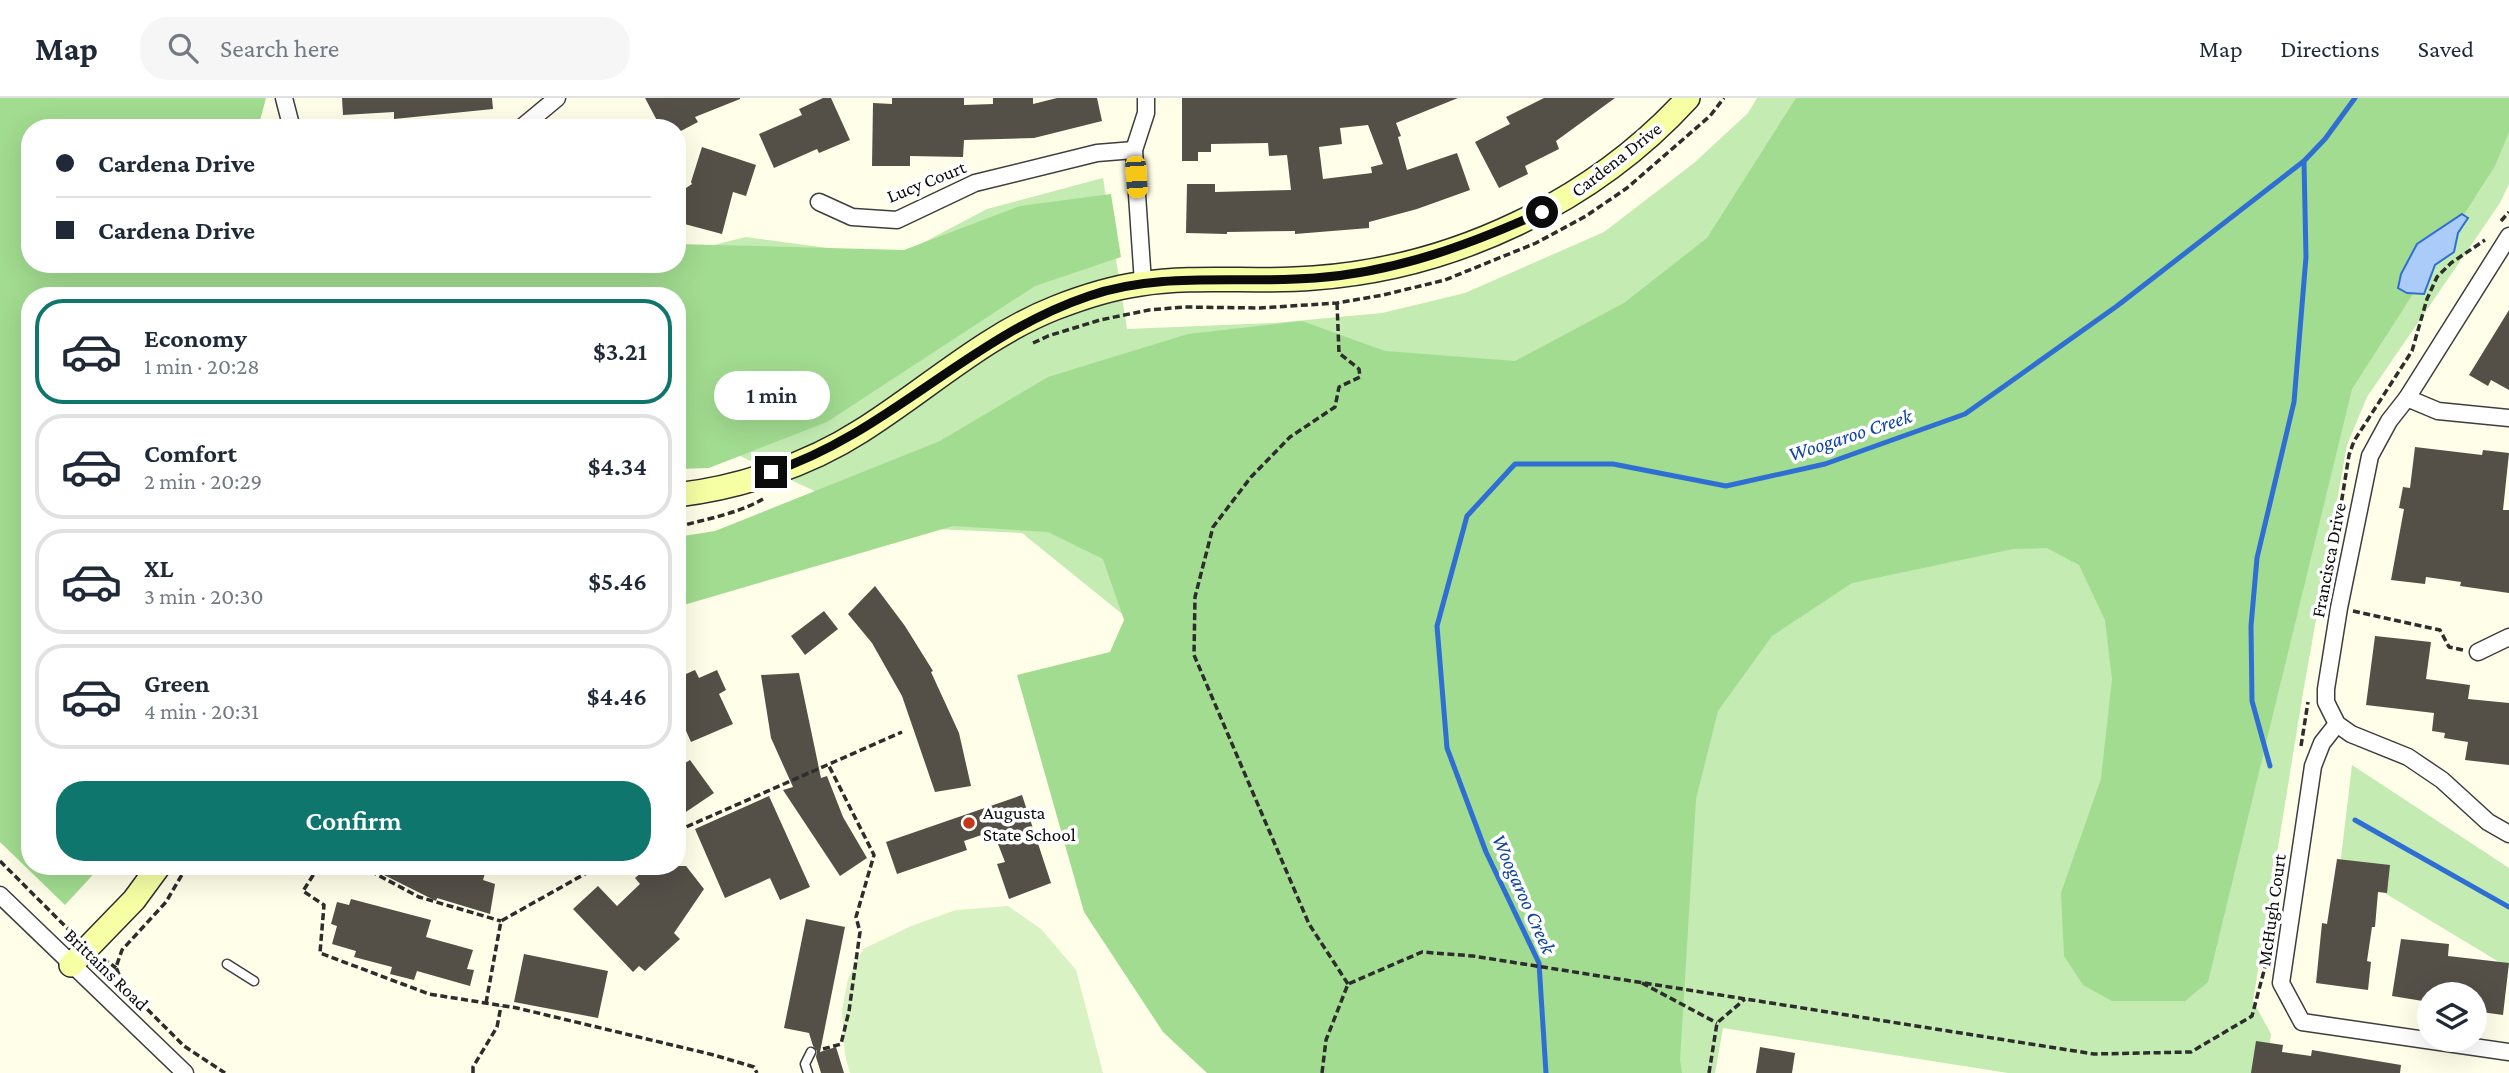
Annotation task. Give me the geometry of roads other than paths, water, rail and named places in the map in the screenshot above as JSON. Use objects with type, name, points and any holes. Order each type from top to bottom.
[{"type":"street","points":[[284,98],[289,119]]},
{"type":"street","points":[[532,119],[557,98]]},
{"type":"street","points":[[1143,283],[1134,150],[1146,113],[1146,98]]},
{"type":"street","name":"Cardena Drive","points":[[686,493],[747,480],[827,450],[859,433],[1006,333],[1091,295],[1143,283],[1185,280],[1258,281],[1360,273],[1451,250],[1542,212],[1587,184],[1646,139],[1688,98]]},
{"type":"street","name":"Lucy Court","points":[[819,202],[852,217],[897,220],[975,183],[1097,153],[1134,150]]},
{"type":"street","name":"Francisca Drive","points":[[2337,724],[2326,702],[2326,689],[2339,608],[2370,456],[2389,421],[2407,398],[2509,236]]},
{"type":"street","points":[[2407,398],[2438,411],[2509,418]]},
{"type":"street","points":[[2479,652],[2509,637]]},
{"type":"street","points":[[2337,724],[2351,734],[2408,757],[2442,780],[2488,821],[2509,834]]},
{"type":"street","name":"McHugh Court","points":[[2337,724],[2322,743],[2314,765],[2281,984],[2302,1021],[2509,1052]]},
{"type":"street","points":[[71,965],[134,900],[152,875]]},
{"type":"street","name":"Brittains Road","points":[[0,895],[185,1073]]},
{"type":"lane","points":[[227,964],[254,981]]},
{"type":"lane","points":[[808,1073],[805,1063],[811,1052]]},
{"type":"water","points":[[2462,214],[2468,218],[2458,233],[2454,252],[2435,265],[2424,294],[2407,293],[2398,288],[2401,274],[2417,244]]},
{"type":"waterway","name":"Woogaroo Creek","points":[[1546,1073],[1539,963],[1486,852],[1447,748],[1437,626],[1467,516],[1515,464],[1613,464],[1726,486],[1825,464],[1965,414],[2117,306],[2304,161],[2325,139],[2355,98]]},
{"type":"waterway","points":[[2270,766],[2252,701],[2251,626],[2257,558],[2294,402],[2306,257],[2304,161]]},
{"type":"waterway","points":[[2355,820],[2509,907]]},
{"type":"place","name":"Augusta State School","points":[[969,823]]}]
